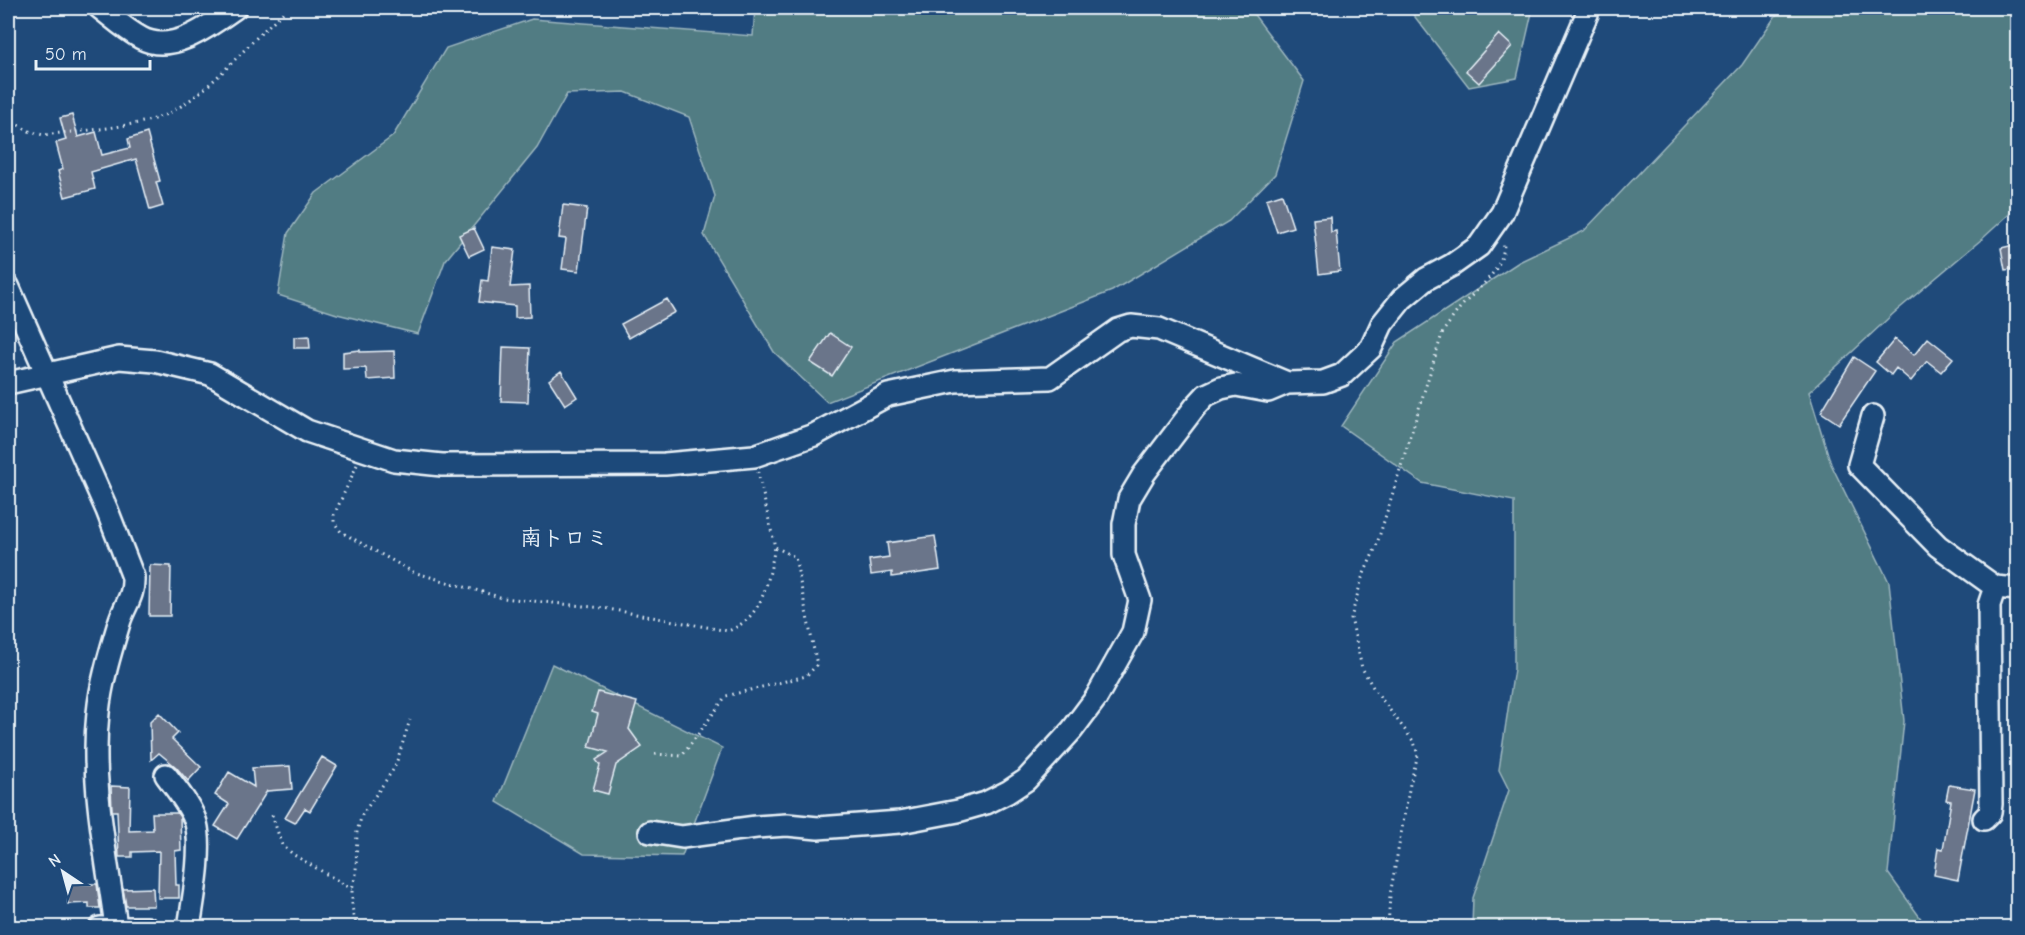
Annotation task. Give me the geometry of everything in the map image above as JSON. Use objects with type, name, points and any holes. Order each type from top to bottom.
[{"type":"street","points":[[100,8],[142,39],[158,43],[180,39],[203,29],[235,8]]},
{"type":"street","points":[[650,832],[682,837],[756,826],[787,825],[818,828],[900,822],[986,803],[1026,780],[1072,730],[1096,698],[1133,632],[1140,600],[1124,555],[1124,524],[1130,499],[1144,474],[1206,396],[1221,388],[1236,384],[1268,391],[1287,383],[1323,382],[1342,375],[1371,348],[1382,324],[1402,299],[1426,279],[1452,265],[1479,246],[1502,213],[1588,8]]},
{"type":"street","points":[[8,286],[107,510],[133,577],[134,588],[130,601],[122,613],[110,652],[98,712],[97,773],[116,927]]},
{"type":"street","points":[[8,383],[120,358],[155,362],[210,374],[307,431],[394,460],[442,465],[665,464],[754,456],[814,435],[888,395],[955,381],[1050,378],[1118,330],[1131,326],[1159,329],[1287,383]]},
{"type":"street","points":[[1873,416],[1859,465],[1938,546],[1995,587],[2018,589]]},
{"type":"street","points":[[1984,819],[1990,813],[1991,804],[1989,605],[1995,587]]},
{"type":"street","points":[[166,775],[195,822],[198,837],[189,927]]},
{"type":"street","points":[[100,927],[147,927]]},
{"type":"path","points":[[8,119],[29,131],[43,135],[149,121],[181,106],[201,91],[289,8]]},
{"type":"path","points":[[1388,927],[1390,895],[1410,784],[1418,755],[1414,742],[1374,689],[1362,668],[1351,618],[1362,578],[1376,547],[1443,331],[1497,268],[1504,255],[1504,232],[1497,221]]},
{"type":"path","points":[[364,450],[334,515],[334,522],[341,532],[413,572],[503,598],[603,608],[728,631],[740,626],[757,609],[767,583],[775,547],[754,456]]},
{"type":"path","points":[[655,754],[682,756],[726,696],[806,676],[817,664],[795,556],[775,547]]},
{"type":"path","points":[[357,927],[352,907],[352,889],[356,874],[357,831],[362,815],[394,767],[410,720]]},
{"type":"path","points":[[272,815],[282,845],[294,855],[352,889]]},
{"type":"green space","points":[[755,8],[1249,8],[1304,81],[1275,174],[1229,221],[1112,291],[827,402],[774,352],[704,235],[715,196],[689,117],[625,92],[567,94],[537,148],[445,261],[418,334],[337,314],[278,295],[288,233],[316,193],[393,136],[446,48],[532,19],[753,36]]},
{"type":"green space","points":[[1408,8],[1533,8],[1517,78],[1469,87]]},
{"type":"green space","points":[[1781,8],[2017,8],[2017,207],[1894,313],[1809,392],[1831,464],[1889,582],[1904,721],[1888,873],[1927,927],[1472,927],[1473,898],[1509,790],[1499,770],[1514,669],[1514,501],[1422,483],[1341,426],[1397,342],[1519,262],[1584,231],[1742,65]]},
{"type":"green space","points":[[552,664],[722,748],[682,856],[584,854],[497,802]]},
{"type":"building","points":[[1499,34],[1512,46],[1479,83],[1466,71]]},
{"type":"building","points":[[72,115],[78,137],[96,132],[102,155],[130,148],[128,139],[147,133],[160,181],[156,182],[163,206],[150,210],[136,159],[91,172],[95,189],[65,197],[58,171],[63,169],[56,143],[66,140],[60,118]]},
{"type":"building","points":[[1282,194],[1293,227],[1277,232],[1266,199]]},
{"type":"building","points":[[563,205],[587,208],[579,271],[562,269],[566,239],[559,238]]},
{"type":"building","points":[[1330,217],[1331,232],[1336,231],[1340,271],[1319,274],[1313,219]]},
{"type":"building","points":[[474,228],[484,249],[469,256],[459,235]]},
{"type":"building","points":[[2014,245],[2018,268],[2005,270],[2001,248]]},
{"type":"building","points":[[492,247],[515,250],[510,287],[529,286],[530,317],[515,318],[515,306],[479,302],[482,280],[488,281]]},
{"type":"building","points":[[667,299],[675,312],[629,338],[621,324]]},
{"type":"building","points":[[830,333],[851,347],[832,376],[810,362]]},
{"type":"building","points":[[309,336],[310,348],[294,348],[294,337]]},
{"type":"building","points":[[1928,338],[1953,358],[1941,372],[1927,361],[1911,381],[1896,368],[1891,375],[1876,362],[1895,339],[1914,355]]},
{"type":"building","points":[[503,347],[530,348],[528,402],[501,401]]},
{"type":"building","points":[[360,350],[360,352],[394,351],[395,378],[367,380],[366,368],[343,369],[343,352]]},
{"type":"building","points":[[1854,357],[1875,371],[1839,424],[1821,412]]},
{"type":"building","points":[[561,371],[577,397],[565,405],[549,380]]},
{"type":"building","points":[[935,536],[940,570],[892,577],[892,572],[871,575],[869,560],[889,557],[887,543]]},
{"type":"building","points":[[150,565],[171,566],[170,616],[149,616]]},
{"type":"building","points":[[598,692],[637,702],[629,729],[642,747],[616,765],[608,794],[593,790],[600,765],[596,760],[608,752],[589,747],[598,714],[592,712]]},
{"type":"building","points":[[159,713],[178,733],[172,739],[201,767],[188,781],[159,753],[151,760],[150,722]]},
{"type":"building","points":[[322,757],[337,766],[310,811],[305,808],[295,823],[285,818]]},
{"type":"building","points":[[290,766],[292,789],[267,791],[237,839],[215,826],[229,804],[215,795],[229,772],[254,787],[252,768]]},
{"type":"building","points":[[1949,785],[1975,789],[1958,880],[1934,875],[1938,848],[1943,849],[1951,801],[1946,800]]},
{"type":"building","points":[[111,786],[130,787],[129,831],[153,830],[152,813],[177,813],[180,817],[181,850],[175,851],[176,885],[179,885],[179,898],[158,898],[159,851],[132,852],[132,857],[119,857],[117,811],[112,811]]},
{"type":"building","points":[[81,880],[81,884],[97,884],[100,908],[89,908],[89,903],[68,904],[67,881]]},
{"type":"building","points":[[153,888],[154,906],[126,906],[123,889]]},
{"type":"district","name":"南トロミ","points":[[564,537]]}]
